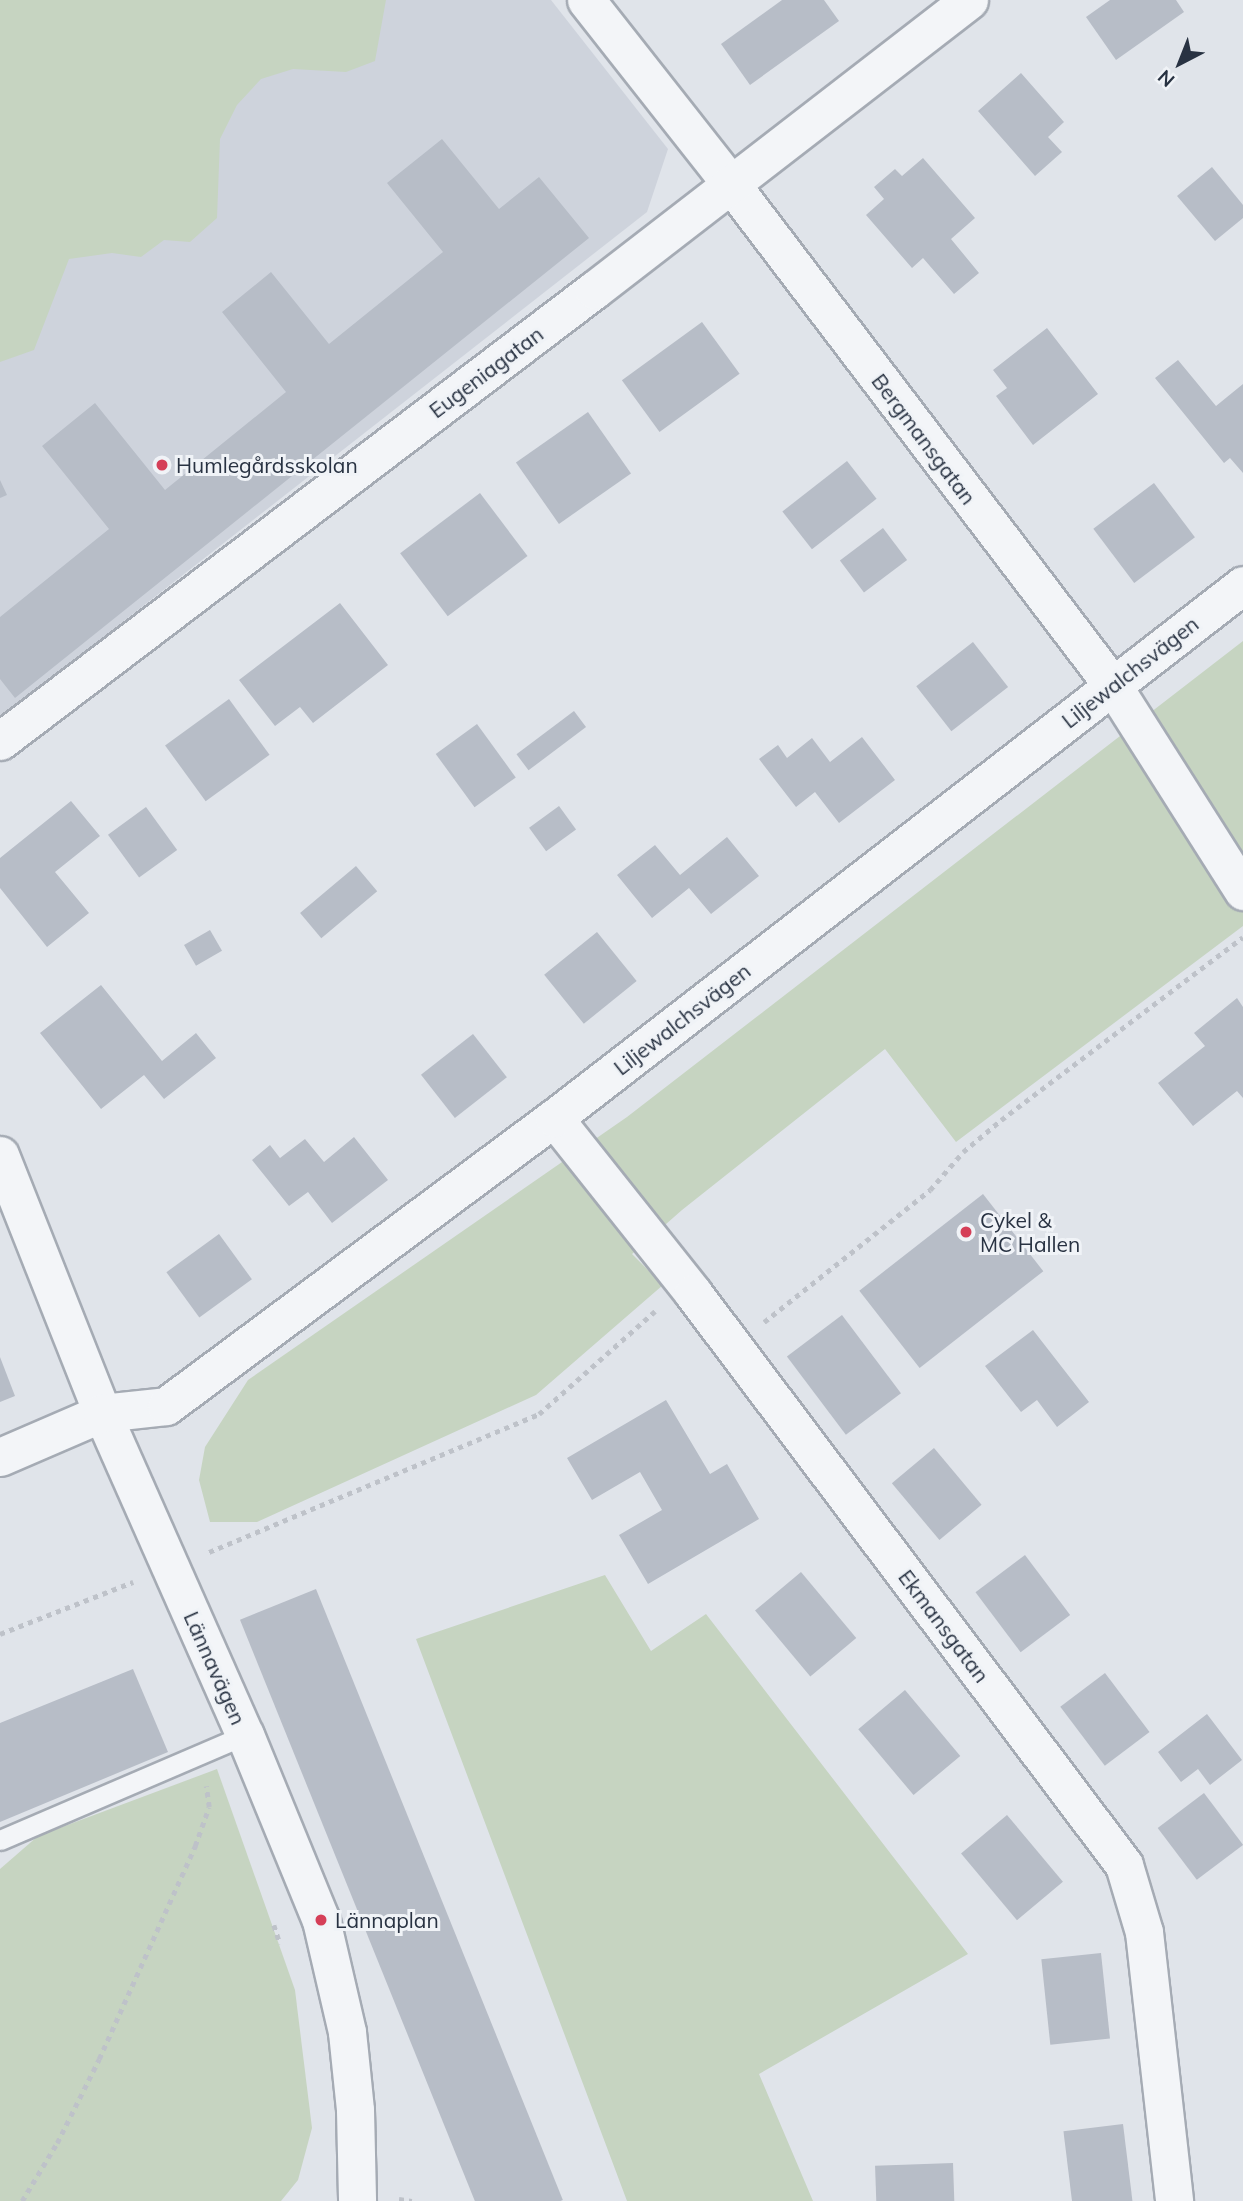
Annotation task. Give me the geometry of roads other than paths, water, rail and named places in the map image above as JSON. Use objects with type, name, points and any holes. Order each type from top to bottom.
[{"type":"street","name":"Bergmansgatan","points":[[586,0],[731,184],[1113,686],[1243,891]]},
{"type":"street","name":"Eugeniagatan","points":[[0,741],[969,0]]},
{"type":"street","name":"Liljewalchsvägen","points":[[0,1457],[102,1413],[166,1406],[554,1118],[1243,585]]},
{"type":"street","name":"Ekmansgatan","points":[[554,1118],[733,1346],[1124,1865],[1144,1932],[1174,2201]]},
{"type":"street","name":"Lännavägen","points":[[0,1155],[102,1413],[246,1735],[321,1920],[347,2032],[355,2110],[357,2201]]},
{"type":"lane","points":[[0,1840],[246,1735]]},
{"type":"place","name":"Humlegårdsskolan","points":[[162,465]]},
{"type":"place","name":"Cykel & MC Hallen","points":[[966,1232]]},
{"type":"place","name":"Lännaplan","points":[[321,1920]]}]
